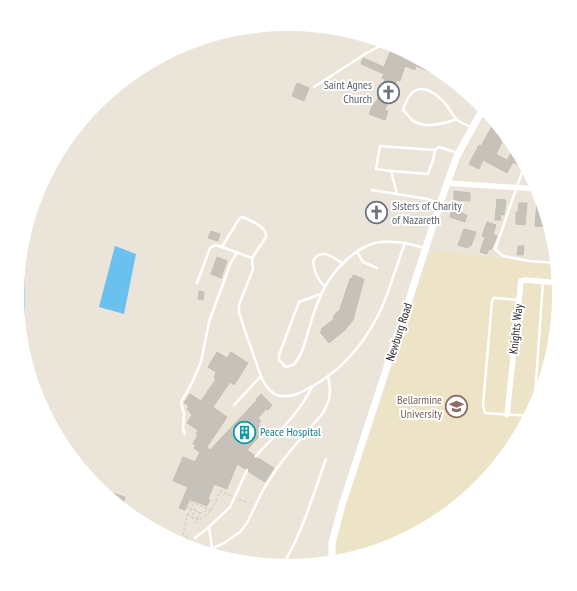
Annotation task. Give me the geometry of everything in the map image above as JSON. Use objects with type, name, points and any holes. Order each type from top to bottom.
[{"type":"main road","name":"Newburg Road","points":[[332,556],[332,543],[340,510],[447,183],[458,153],[480,113]]},
{"type":"street","points":[[447,183],[530,188]]},
{"type":"street","name":"Knights Way","points":[[507,415],[521,281],[525,280],[552,283]]},
{"type":"lane","points":[[314,87],[364,54],[378,47]]},
{"type":"lane","points":[[457,119],[444,124],[426,124],[413,121],[404,110],[407,99],[413,91],[420,89],[431,92],[444,102],[457,119],[472,128]]},
{"type":"lane","points":[[434,150],[433,160],[428,174],[376,169],[380,146],[434,150],[439,147],[458,153]]},
{"type":"lane","points":[[391,171],[397,194]]},
{"type":"lane","points":[[522,172],[495,249],[503,256],[528,261],[551,263]]},
{"type":"lane","points":[[372,190],[428,199],[440,204]]},
{"type":"lane","points":[[222,247],[239,219],[242,217],[264,229],[266,233],[266,237],[252,258],[253,269],[239,305],[239,312],[266,387],[274,394],[288,397],[303,392],[328,376],[358,347],[383,305],[405,243]]},
{"type":"lane","points":[[321,294],[299,302],[279,356],[280,360],[286,367],[293,365],[299,356],[321,294],[325,287],[332,276],[356,252],[367,246],[388,241],[426,248]]},
{"type":"lane","points":[[198,283],[210,248],[215,245],[252,258]]},
{"type":"lane","points":[[356,252],[363,262],[377,268]]},
{"type":"lane","points":[[185,434],[183,429],[184,414],[181,402],[192,383],[201,362],[205,337],[215,303],[231,262],[237,253]]},
{"type":"lane","points":[[325,287],[318,281],[313,261],[315,258],[322,254],[327,254],[343,264]]},
{"type":"lane","points":[[535,391],[543,282]]},
{"type":"lane","points":[[519,300],[494,298],[492,301],[483,405],[486,413],[524,416]]},
{"type":"lane","points":[[234,405],[261,376]]},
{"type":"lane","points":[[209,527],[212,548],[224,543],[240,532],[247,523],[263,490],[278,468],[291,450],[323,413],[329,400],[330,389],[328,376]]},
{"type":"lane","points":[[256,456],[296,412],[306,399],[312,386]]},
{"type":"lane","points":[[286,560],[303,522],[326,459]]},
{"type":"lane","points":[[192,538],[209,527],[230,507],[247,470]]},
{"type":"path","points":[[186,509],[195,490]]},
{"type":"path","points":[[196,522],[211,510],[220,491],[246,502]]},
{"type":"path","points":[[190,501],[211,510]]},
{"type":"path","points":[[190,501],[194,510],[192,517]]},
{"type":"path","points":[[188,506],[200,513],[211,510]]},
{"type":"path","points":[[190,508],[183,534],[192,538],[190,541]]},
{"type":"path","points":[[198,520],[200,513]]},
{"type":"path","points":[[187,515],[198,520]]},
{"type":"path","points":[[192,517],[198,525]]},
{"type":"shaded area","name":"Bellarmine University","points":[[431,250],[551,264],[553,296],[551,330],[544,364],[533,397],[526,412],[518,428],[498,457],[476,483],[450,505],[421,525],[374,546],[334,556],[336,533]]},
{"type":"water","points":[[115,246],[136,254],[124,314],[99,307]]},
{"type":"building","name":"Saint Agnes Church","points":[[390,51],[421,66],[428,71],[416,66],[415,70],[405,66],[400,81],[397,80],[393,90],[396,92],[393,101],[389,99],[385,110],[388,111],[385,120],[369,114],[374,102],[376,103],[385,79],[382,78],[384,74],[361,64],[363,58],[384,67]]},
{"type":"building","points":[[297,83],[309,88],[304,101],[292,96]]},
{"type":"building","points":[[492,127],[502,142],[496,154],[507,160],[511,153],[519,166],[513,162],[507,173],[483,160],[479,169],[469,164],[479,145],[481,146]]},
{"type":"building","points":[[454,191],[470,193],[470,201],[454,200]]},
{"type":"building","points":[[497,199],[506,200],[504,215],[500,214],[501,220],[495,220]]},
{"type":"building","points":[[519,203],[527,203],[525,225],[516,224],[516,212],[518,212]]},
{"type":"building","points":[[537,204],[544,227],[535,226]]},
{"type":"building","points":[[452,209],[467,215],[465,222],[450,217]]},
{"type":"building","points":[[487,222],[496,225],[493,234],[497,236],[491,250],[489,249],[487,254],[480,252],[485,237],[482,236]]},
{"type":"building","points":[[464,229],[476,232],[471,246],[469,245],[468,248],[458,245]]},
{"type":"building","points":[[211,231],[220,234],[218,241],[208,238]]},
{"type":"building","points":[[518,246],[524,246],[523,255],[517,255]]},
{"type":"building","points":[[217,257],[227,261],[221,278],[211,274]]},
{"type":"building","points":[[353,275],[364,279],[353,320],[345,330],[329,343],[320,332],[322,330],[321,329],[334,319],[333,317],[338,311],[339,312],[350,279]]},
{"type":"building","points":[[199,291],[204,292],[203,300],[198,299]]},
{"type":"building","name":"Peace Hospital","points":[[217,352],[227,358],[231,352],[248,363],[234,385],[230,382],[213,407],[227,417],[207,447],[210,450],[261,394],[272,405],[258,418],[261,421],[258,424],[265,430],[247,450],[254,455],[254,458],[258,458],[274,468],[265,482],[249,472],[248,468],[245,469],[237,464],[227,489],[214,484],[207,506],[189,499],[185,510],[179,508],[188,487],[173,481],[183,457],[195,462],[200,452],[194,448],[196,445],[193,444],[198,435],[196,434],[198,430],[187,423],[192,415],[187,409],[189,406],[184,403],[190,394],[201,401],[216,379],[214,378],[216,372],[208,367]]},
{"type":"building","points":[[113,493],[125,497],[124,502],[114,494]]},
{"type":"place","name":"Saint Agnes Church","points":[[388,92]]},
{"type":"place","name":"Sisters of Charity of Nazareth","points":[[377,213]]},
{"type":"place","name":"Bellarmine University","points":[[457,407]]},
{"type":"place","name":"Peace Hospital","points":[[245,432]]}]
